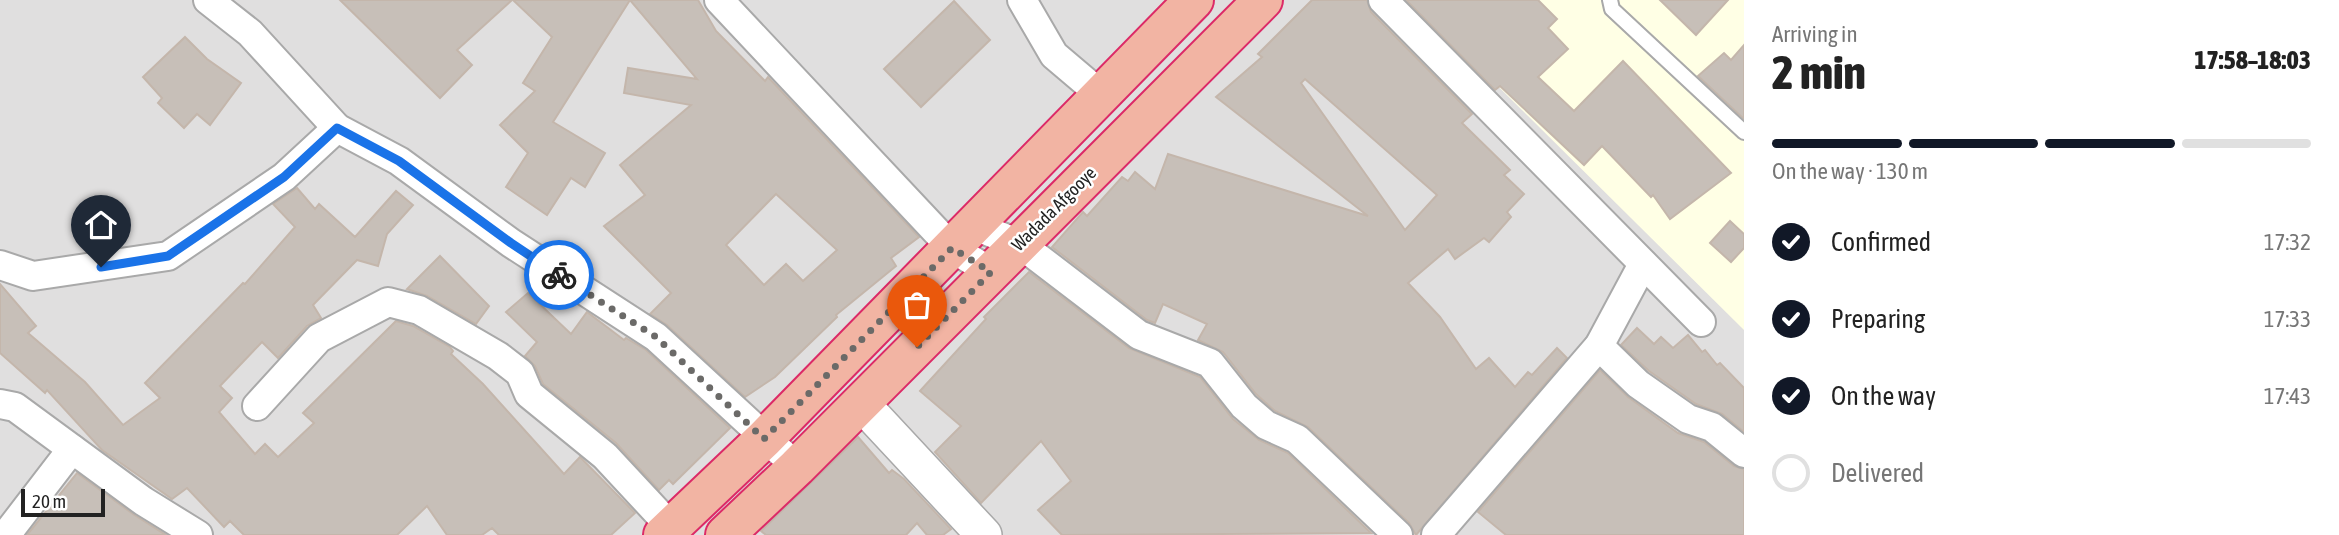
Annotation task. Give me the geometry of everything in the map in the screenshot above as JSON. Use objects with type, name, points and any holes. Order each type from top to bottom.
[{"type":"highway","points":[[667,531],[764,439],[1194,0]]},
{"type":"highway","name":"Wadada Afgooye","points":[[731,533],[1263,0]]},
{"type":"street","points":[[208,0],[250,33],[337,128],[399,161],[511,243],[656,337],[797,467]]},
{"type":"street","points":[[719,0],[962,237],[991,272]]},
{"type":"street","points":[[1022,0],[1054,55],[1100,94]]},
{"type":"street","points":[[1383,0],[1701,322]]},
{"type":"street","points":[[0,265],[33,276],[168,256],[284,177],[337,128]]},
{"type":"street","points":[[962,237],[1020,244],[1139,335],[1210,363],[1244,406],[1266,425],[1297,439],[1398,535]]},
{"type":"street","points":[[1436,535],[1599,346],[1643,264]]},
{"type":"street","points":[[257,407],[319,338],[388,302],[419,310],[498,356],[520,373],[530,394],[605,456],[667,531]]},
{"type":"street","points":[[1599,346],[1639,384],[1688,419],[1712,427],[1744,453]]},
{"type":"street","points":[[861,403],[984,535]]},
{"type":"street","points":[[0,404],[15,407],[143,501],[198,535]]},
{"type":"street","points":[[6,535],[72,449]]},
{"type":"lane","points":[[1610,0],[1612,9],[1744,132]]},
{"type":"shaded area","points":[[0,0],[1744,0],[1744,535],[0,535]]},
{"type":"shaded area","points":[[1411,0],[1744,0],[1744,330]]},
{"type":"building","points":[[340,0],[512,0],[457,50],[472,65],[440,98]]},
{"type":"building","points":[[513,0],[630,0],[553,122],[605,153],[585,187],[571,178],[547,215],[506,187],[528,153],[500,125],[535,91],[523,83],[552,37]]},
{"type":"building","points":[[630,0],[698,0],[716,31],[765,81],[768,77],[919,237],[891,258],[896,266],[836,315],[837,317],[775,377],[745,397],[667,325],[650,314],[671,293],[604,226],[645,195],[620,165],[691,105],[624,93],[628,68],[697,79]],"holes":[[[776,194],[837,250],[803,281],[786,264],[764,285],[726,245]]]},
{"type":"building","points":[[1312,0],[1367,0],[1371,12],[1472,114],[1462,123],[1510,170],[1504,175],[1524,194],[1507,212],[1511,217],[1489,242],[1484,238],[1455,259],[1448,249],[1408,283],[1440,317],[1476,369],[1489,358],[1515,387],[1528,372],[1532,375],[1557,348],[1567,358],[1416,535],[1409,523],[1308,427],[1275,411],[1256,394],[1223,352],[1198,340],[1207,324],[1163,304],[1155,323],[1147,320],[1052,247],[1083,212],[1087,216],[1122,177],[1128,181],[1135,172],[1155,189],[1168,154],[1368,216],[1216,97],[1262,57],[1258,54]],"holes":[[[1305,79],[1437,195],[1405,230],[1301,83]]]},
{"type":"building","points":[[1406,0],[1538,0],[1557,19],[1548,28],[1568,49],[1538,77],[1574,111],[1623,61],[1731,173],[1670,219],[1653,195],[1651,197],[1602,146],[1584,165],[1500,86],[1495,90]]},
{"type":"building","points":[[1660,0],[1728,0],[1696,35]]},
{"type":"building","points":[[954,1],[990,40],[921,107],[884,69]]},
{"type":"building","points":[[185,37],[207,59],[241,83],[210,125],[197,114],[184,128],[158,103],[162,98],[143,77]]},
{"type":"building","points":[[1744,45],[1744,119],[1698,76],[1724,53],[1731,60]]},
{"type":"building","points":[[297,188],[315,209],[319,204],[355,237],[396,191],[413,205],[387,234],[378,266],[357,260],[313,305],[321,318],[307,326],[278,358],[262,342],[220,386],[232,398],[219,412],[255,454],[265,444],[278,457],[314,423],[303,413],[396,321],[413,326],[450,347],[453,351],[451,354],[483,384],[564,474],[580,457],[635,513],[611,535],[499,535],[492,528],[482,535],[447,535],[427,506],[397,535],[244,535],[230,521],[224,527],[187,488],[172,499],[102,450],[47,390],[45,393],[0,353],[0,284],[36,326],[28,333],[85,382],[123,425],[160,398],[145,383],[243,283],[245,284],[295,227],[273,204]]},
{"type":"building","points":[[1730,221],[1744,234],[1744,248],[1731,262],[1710,243]]},
{"type":"building","points":[[440,256],[489,306],[476,324],[427,296],[407,289]]},
{"type":"building","points":[[1029,272],[1129,348],[1200,377],[1233,419],[1259,440],[1288,453],[1371,533],[1062,535],[1038,510],[1071,481],[1041,441],[981,503],[935,452],[961,426],[920,391],[986,319],[984,317]]},
{"type":"building","points":[[528,293],[571,334],[587,312],[624,340],[626,338],[646,350],[730,428],[673,484],[669,480],[659,490],[616,443],[543,384],[535,366],[525,356],[537,342],[506,312]]},
{"type":"building","points":[[1637,328],[1654,344],[1661,337],[1673,348],[1688,335],[1702,352],[1705,350],[1717,365],[1720,363],[1744,388],[1744,432],[1722,414],[1696,404],[1649,371],[1621,345]]},
{"type":"building","points":[[1600,370],[1628,397],[1678,433],[1704,442],[1734,466],[1744,469],[1744,535],[1506,535],[1478,512]]},
{"type":"building","points":[[858,437],[889,473],[892,470],[904,479],[951,529],[943,535],[927,535],[917,523],[906,535],[766,535],[761,531]]},
{"type":"building","points":[[77,473],[133,514],[166,535],[27,535]]},
{"type":"way so far","points":[[559,275],[656,337],[764,439],[952,248],[991,272],[917,347]]},
{"type":"route","points":[[101,267],[168,256],[284,177],[337,128],[399,161],[559,275]]}]
